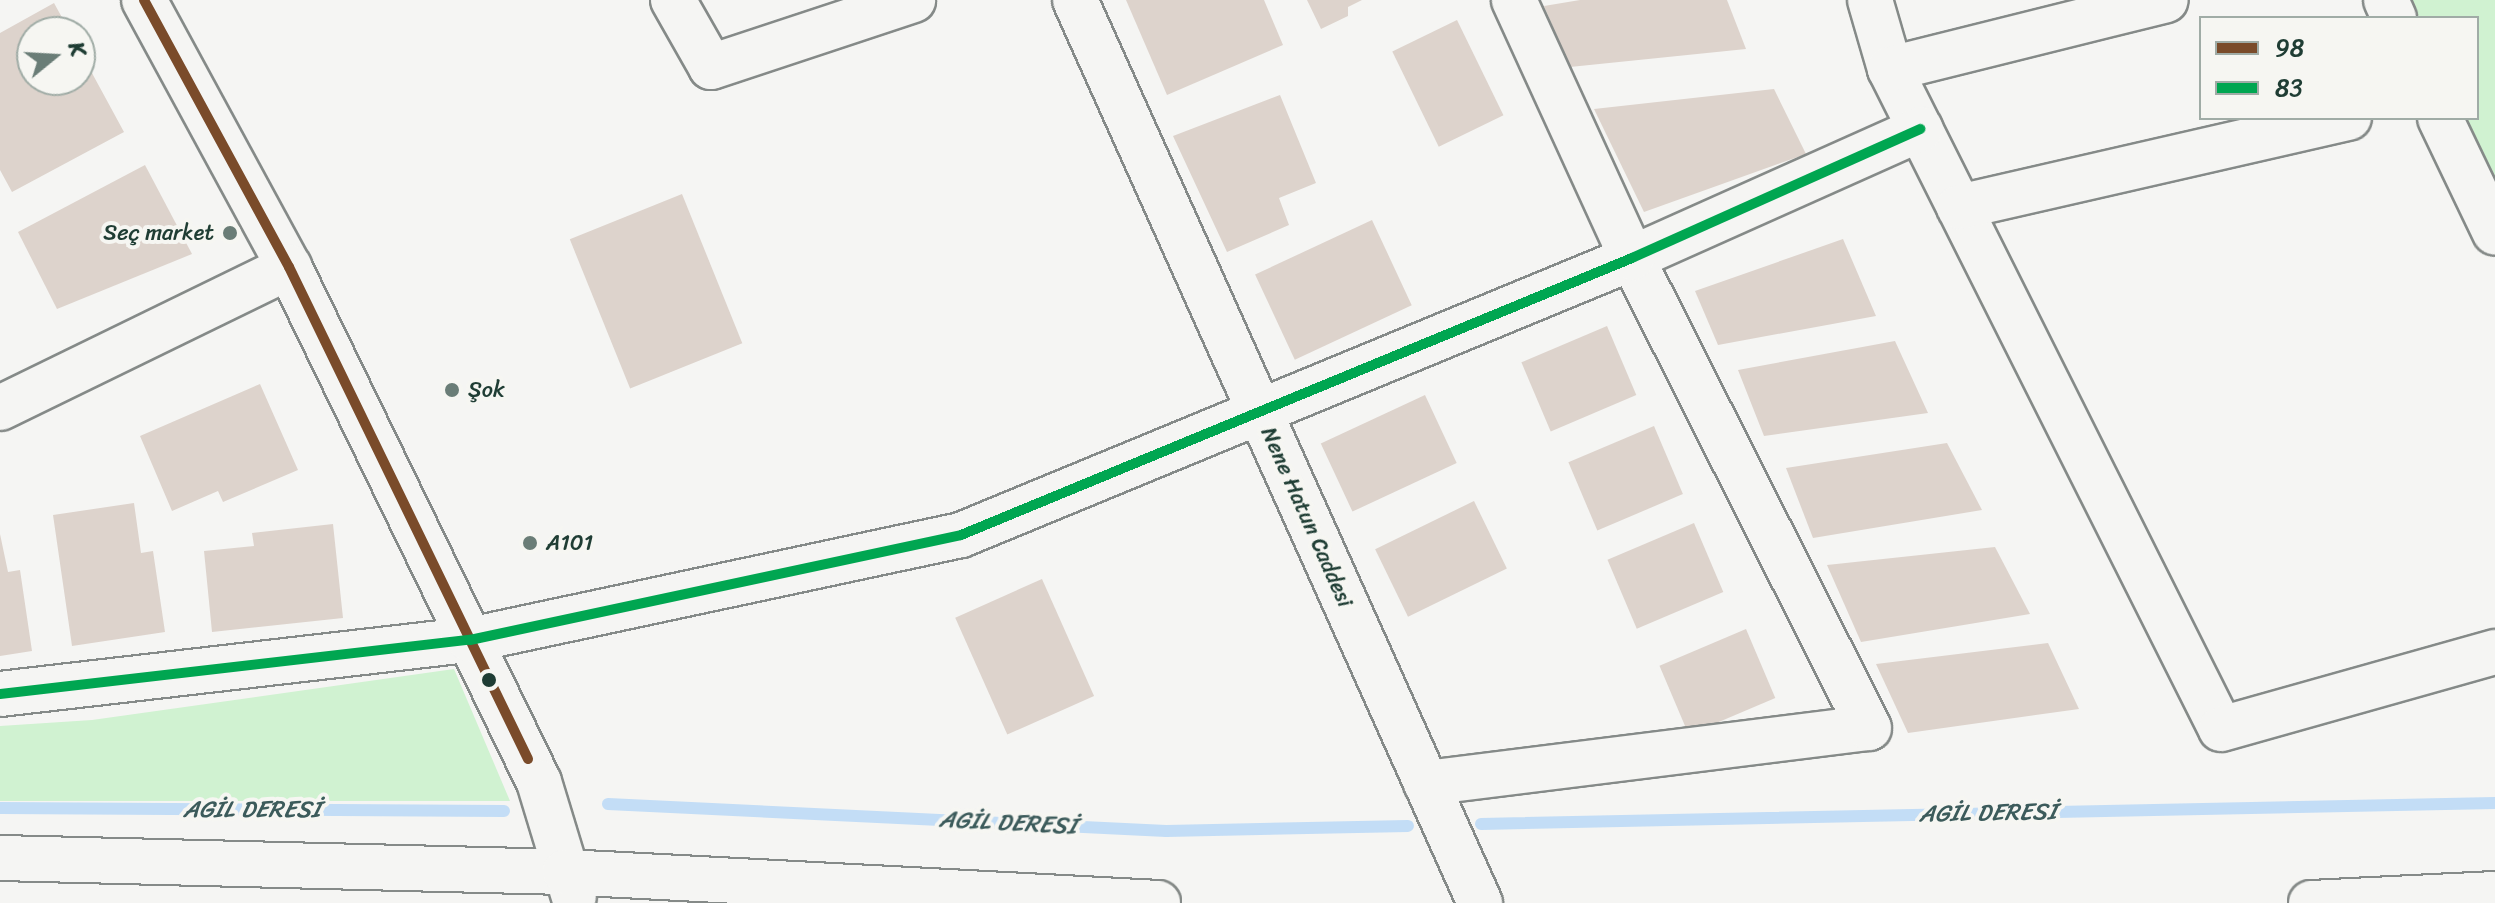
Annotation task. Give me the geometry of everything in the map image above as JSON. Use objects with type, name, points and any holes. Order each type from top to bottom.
[{"type":"street","points":[[144,0],[289,267],[539,782],[571,888]]},
{"type":"street","points":[[673,0],[711,67],[913,0]]},
{"type":"street","name":"Nene Hatun Caddesi","points":[[1075,0],[1480,903]]},
{"type":"street","points":[[1426,783],[1869,728],[1632,258],[1514,0]]},
{"type":"street","points":[[1870,0],[1890,69],[2221,729],[2495,652]]},
{"type":"street","points":[[1890,69],[2166,0]]},
{"type":"street","points":[[1959,207],[2340,120]]},
{"type":"street","points":[[2441,120],[2495,233]]},
{"type":"street","points":[[0,694],[470,640],[961,535],[1632,258],[1920,129]]},
{"type":"street","points":[[0,408],[289,267]]},
{"type":"street","points":[[0,858],[571,888],[1158,903]]},
{"type":"street","points":[[2311,903],[2495,894]]},
{"type":"green space","points":[[2406,0],[2495,0],[2495,189],[2463,120],[2479,120],[2479,16],[2414,16]]},
{"type":"green space","points":[[454,669],[510,801],[0,801],[0,726],[92,720]]},
{"type":"building","points":[[1126,0],[1264,0],[1283,45],[1167,95]]},
{"type":"building","points":[[1307,0],[1362,0],[1348,7],[1348,16],[1321,29]]},
{"type":"building","points":[[1580,0],[1727,0],[1746,49],[1570,67],[1544,6]]},
{"type":"building","points":[[54,3],[61,16],[31,16]]},
{"type":"building","points":[[1457,20],[1503,115],[1439,147],[1392,52]]},
{"type":"building","points":[[16,24],[16,96],[96,96],[96,80],[124,132],[12,192],[0,170],[0,33]]},
{"type":"building","points":[[1774,89],[1806,154],[1644,212],[1594,109]]},
{"type":"building","points":[[1280,95],[1316,183],[1279,198],[1289,225],[1227,252],[1173,136]]},
{"type":"building","points":[[145,165],[192,254],[57,309],[18,232]]},
{"type":"building","points":[[682,194],[742,343],[630,389],[570,239]]},
{"type":"building","points":[[1372,220],[1412,305],[1295,360],[1255,275]]},
{"type":"building","points":[[1843,239],[1876,316],[1718,345],[1695,291]]},
{"type":"building","points":[[1607,326],[1636,395],[1551,431],[1521,362]]},
{"type":"building","points":[[1895,341],[1928,413],[1764,436],[1738,370]]},
{"type":"building","points":[[260,384],[298,470],[223,502],[218,491],[172,511],[140,436]]},
{"type":"building","points":[[1425,395],[1457,463],[1352,512],[1321,444]]},
{"type":"building","points":[[1654,426],[1683,494],[1597,530],[1568,462]]},
{"type":"building","points":[[1947,443],[1982,510],[1813,538],[1786,468]]},
{"type":"building","points":[[1474,501],[1507,568],[1408,617],[1375,549]]},
{"type":"building","points":[[134,503],[141,553],[153,551],[165,632],[72,646],[53,515]]},
{"type":"building","points":[[1694,523],[1723,592],[1637,629],[1607,560]]},
{"type":"building","points":[[333,524],[343,618],[212,632],[204,551],[254,546],[252,533]]},
{"type":"building","points":[[0,534],[8,572],[20,570],[32,651],[0,656]]},
{"type":"building","points":[[1995,547],[2030,614],[1861,642],[1827,565]]},
{"type":"building","points":[[1042,579],[1094,696],[1007,735],[955,618]]},
{"type":"building","points":[[1746,629],[1775,698],[1689,735],[1659,666]]},
{"type":"building","points":[[2048,643],[2079,709],[1908,733],[1876,664]]},
{"type":"waterway","name":"AGİL DERESİ","points":[[1481,824],[2495,803]]},
{"type":"waterway","name":"AGİL DERESİ","points":[[608,804],[1166,831],[1408,826]]},
{"type":"waterway","name":"AGİL DERESİ","points":[[0,808],[504,811]]},
{"type":"transit line","name":"98","points":[[144,0],[289,267],[528,759]]},
{"type":"transit line","name":"83","points":[[0,694],[470,640],[961,535],[1632,258],[1920,129]]},
{"type":"place","name":"Seç market","points":[[230,233]]},
{"type":"place","name":"Şok","points":[[452,390]]},
{"type":"place","name":"A101","points":[[530,543]]}]
